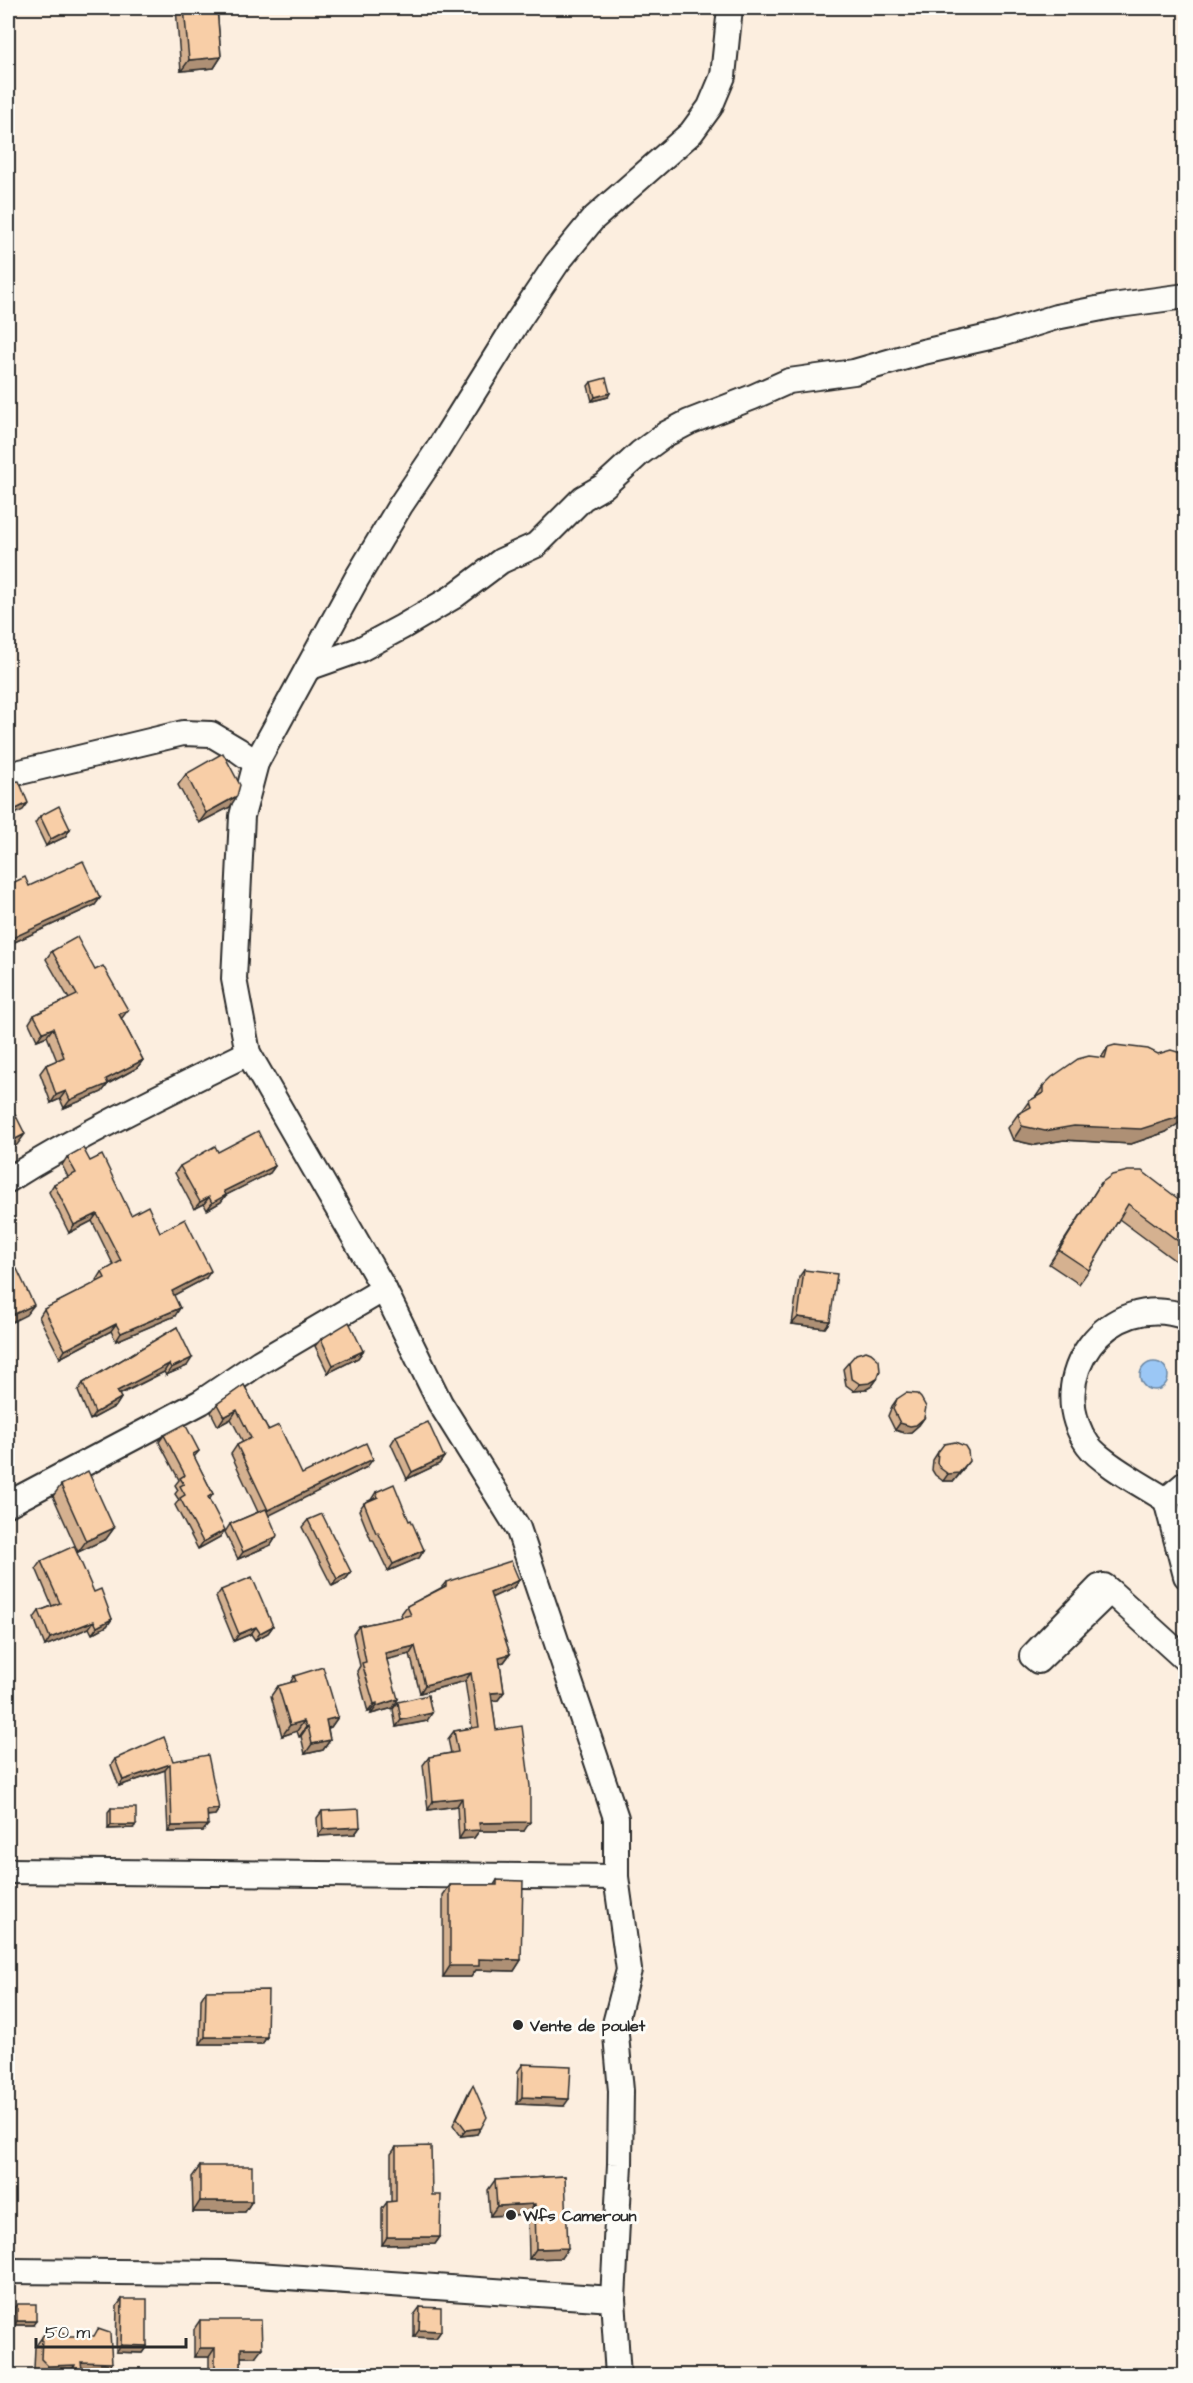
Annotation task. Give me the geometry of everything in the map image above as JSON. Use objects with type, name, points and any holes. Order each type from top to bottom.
[{"type":"street","points":[[618,2376],[613,2299],[621,2091],[615,2024],[629,1970],[616,1877],[616,1818],[518,1528],[440,1403],[384,1289],[248,1053],[234,979],[242,816],[256,763],[357,578],[400,506],[557,263],[593,219],[691,132],[710,107],[723,76],[729,8]]},
{"type":"street","points":[[308,668],[359,650],[402,627],[453,597],[501,561],[536,545],[583,498],[604,486],[640,453],[666,434],[689,422],[753,398],[789,381],[854,372],[923,352],[998,335],[1056,317],[1112,306],[1185,296]]},
{"type":"street","points":[[8,776],[183,733],[211,734],[256,763]]},
{"type":"street","points":[[8,1180],[46,1156],[248,1053]]},
{"type":"street","points":[[8,1504],[201,1402],[260,1362],[384,1289]]},
{"type":"street","points":[[1185,1317],[1170,1312],[1134,1314],[1105,1329],[1092,1341],[1083,1354],[1076,1370],[1072,1400],[1081,1434],[1099,1458],[1166,1500],[1185,1575]]},
{"type":"street","points":[[1166,1500],[1185,1483]]},
{"type":"street","points":[[1110,1591],[1185,1660]]},
{"type":"street","points":[[9,1870],[616,1877]]},
{"type":"street","points":[[8,2271],[227,2273],[613,2299]]},
{"type":"water","points":[[1154,1362],[1164,1366],[1168,1376],[1164,1386],[1154,1390],[1144,1386],[1140,1376],[1144,1366]]},
{"type":"building","points":[[184,8],[217,8],[221,57],[189,60]]},
{"type":"building","points":[[606,378],[610,393],[595,397],[591,382]]},
{"type":"building","points":[[223,753],[240,785],[237,796],[206,813],[186,774]]},
{"type":"building","points":[[8,780],[10,782],[19,781],[28,803],[8,813]]},
{"type":"building","points":[[59,806],[70,829],[51,839],[40,816]]},
{"type":"building","points":[[83,861],[100,898],[8,940],[8,913],[13,911],[8,898],[8,885],[25,877],[29,886]]},
{"type":"building","points":[[77,937],[95,970],[103,966],[128,1010],[119,1014],[143,1060],[106,1079],[108,1084],[70,1100],[66,1091],[56,1095],[46,1065],[64,1057],[53,1028],[43,1032],[34,1015],[77,995],[52,951]]},
{"type":"building","points":[[1115,1045],[1148,1049],[1158,1054],[1171,1050],[1181,1053],[1185,1063],[1185,1111],[1176,1118],[1141,1129],[1074,1126],[1045,1131],[1022,1126],[1018,1114],[1031,1107],[1029,1101],[1043,1093],[1043,1086],[1052,1077],[1078,1059],[1089,1056],[1105,1058],[1108,1047]]},
{"type":"building","points":[[8,1100],[25,1134],[8,1143]]},
{"type":"building","points":[[258,1131],[275,1166],[224,1191],[226,1195],[212,1203],[209,1197],[200,1202],[180,1166],[215,1146],[218,1152]]},
{"type":"building","points":[[83,1148],[90,1161],[102,1155],[131,1215],[148,1206],[160,1232],[185,1219],[211,1271],[172,1291],[180,1308],[121,1333],[116,1324],[65,1350],[44,1309],[105,1278],[102,1272],[121,1261],[97,1214],[74,1225],[54,1184],[76,1173],[67,1157]]},
{"type":"building","points":[[1128,1171],[1142,1171],[1185,1204],[1185,1246],[1128,1204],[1089,1270],[1059,1250],[1101,1183],[1112,1175]]},
{"type":"building","points":[[17,1269],[34,1305],[8,1317],[8,1273]]},
{"type":"building","points":[[804,1270],[837,1274],[830,1321],[798,1317]]},
{"type":"building","points":[[349,1322],[363,1351],[333,1365],[321,1339]]},
{"type":"building","points":[[177,1327],[192,1358],[171,1368],[169,1364],[117,1391],[121,1398],[95,1413],[83,1383]]},
{"type":"building","points":[[866,1351],[879,1360],[880,1371],[877,1379],[870,1383],[860,1384],[851,1378],[849,1362],[856,1354]]},
{"type":"building","points":[[244,1385],[268,1430],[279,1425],[302,1474],[366,1443],[373,1459],[268,1510],[237,1445],[251,1438],[237,1410],[224,1417],[217,1404]]},
{"type":"building","points":[[906,1393],[917,1394],[926,1407],[924,1418],[916,1425],[900,1423],[893,1409],[897,1399]]},
{"type":"building","points":[[428,1422],[444,1457],[412,1472],[396,1436]]},
{"type":"building","points":[[185,1424],[199,1451],[193,1454],[213,1494],[208,1497],[225,1530],[203,1542],[180,1498],[185,1495],[180,1486],[184,1484],[180,1478],[185,1475],[164,1435]]},
{"type":"building","points":[[955,1442],[965,1446],[969,1461],[959,1473],[948,1474],[937,1463],[938,1452],[944,1444]]},
{"type":"building","points":[[88,1471],[114,1528],[86,1541],[61,1485]]},
{"type":"building","points":[[394,1484],[424,1550],[393,1564],[378,1532],[376,1533],[364,1503],[378,1497],[376,1492]]},
{"type":"building","points":[[266,1509],[276,1537],[243,1552],[230,1524]]},
{"type":"building","points":[[322,1514],[351,1572],[337,1579],[308,1520]]},
{"type":"building","points":[[74,1546],[94,1592],[101,1589],[112,1619],[97,1627],[94,1621],[50,1638],[39,1611],[60,1603],[41,1561]]},
{"type":"building","points":[[511,1561],[519,1580],[490,1593],[510,1654],[499,1657],[504,1692],[491,1693],[496,1730],[522,1726],[530,1786],[530,1822],[479,1823],[480,1830],[464,1831],[462,1798],[433,1801],[429,1757],[458,1752],[454,1731],[479,1727],[471,1673],[425,1685],[415,1646],[385,1653],[398,1699],[377,1706],[377,1703],[374,1704],[362,1663],[366,1662],[359,1626],[411,1615],[407,1606],[446,1586],[446,1582]]},
{"type":"building","points":[[252,1577],[273,1626],[260,1633],[256,1627],[239,1634],[221,1590]]},
{"type":"building","points":[[323,1667],[338,1717],[326,1720],[330,1740],[312,1744],[308,1726],[306,1727],[304,1721],[290,1725],[278,1686],[296,1681],[294,1676]]},
{"type":"building","points":[[428,1695],[432,1713],[401,1720],[398,1702]]},
{"type":"building","points":[[164,1737],[173,1761],[208,1755],[219,1809],[207,1810],[208,1825],[172,1826],[170,1764],[123,1780],[115,1759]]},
{"type":"building","points":[[111,1808],[136,1808],[136,1825],[111,1825]]},
{"type":"building","points":[[359,1809],[360,1827],[323,1829],[322,1811]]},
{"type":"building","points":[[497,1880],[523,1881],[521,1960],[479,1959],[479,1966],[450,1966],[450,1885],[497,1885]]},
{"type":"building","points":[[268,1990],[267,2037],[205,2037],[206,1991]]},
{"type":"building","points":[[523,2064],[571,2066],[569,2099],[522,2097]]},
{"type":"building","points":[[473,2085],[487,2117],[481,2128],[466,2130],[457,2118]]},
{"type":"building","points":[[431,2146],[432,2195],[441,2195],[440,2237],[387,2237],[387,2202],[396,2201],[396,2147]]},
{"type":"building","points":[[200,2166],[252,2166],[252,2201],[200,2201]]},
{"type":"building","points":[[565,2176],[568,2248],[536,2249],[535,2204],[497,2206],[495,2180]]},
{"type":"building","points":[[122,2299],[147,2299],[147,2346],[121,2345]]},
{"type":"building","points":[[17,2304],[36,2304],[36,2321],[17,2321]]},
{"type":"building","points":[[420,2307],[441,2308],[441,2331],[419,2330]]},
{"type":"building","points":[[200,2320],[261,2320],[262,2348],[241,2348],[241,2376],[215,2376],[215,2348],[200,2348]]},
{"type":"building","points":[[48,2329],[61,2330],[65,2336],[94,2336],[98,2329],[110,2333],[112,2363],[81,2362],[83,2376],[71,2376],[75,2365],[48,2366],[41,2359],[42,2337]]},
{"type":"place","name":"Vente de poulet","points":[[518,2025]]},
{"type":"place","name":"Wfs Cameroun","points":[[511,2215]]}]
